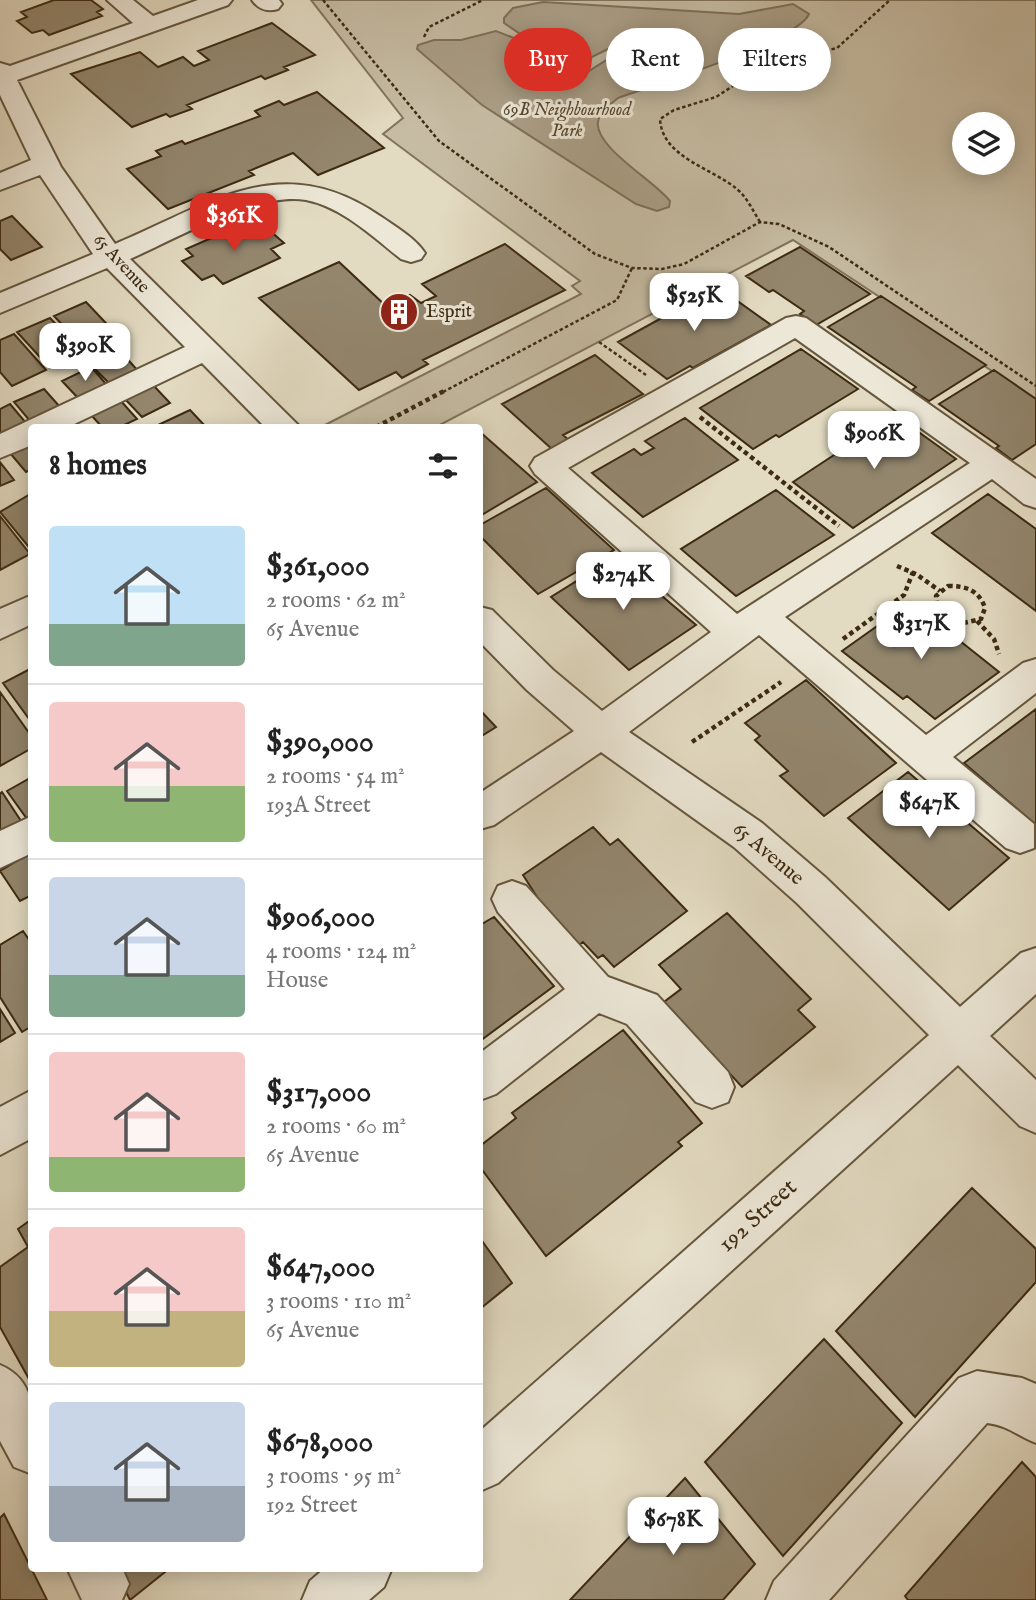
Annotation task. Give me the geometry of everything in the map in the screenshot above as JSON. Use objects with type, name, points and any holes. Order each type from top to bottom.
[{"type":"street","points":[[119,0],[151,26]]},
{"type":"street","points":[[1,75],[151,26],[220,0]]},
{"type":"street","name":"65 Avenue","points":[[1,75],[47,163],[78,215],[111,257],[281,424]]},
{"type":"street","points":[[0,182],[47,163]]},
{"type":"street","points":[[0,304],[255,192],[282,189],[323,195],[365,214],[411,253]]},
{"type":"street","points":[[1020,836],[926,756],[747,624],[546,466],[796,325],[1036,496]]},
{"type":"street","points":[[47,424],[206,349]]},
{"type":"street","points":[[0,447],[28,434]]},
{"type":"street","points":[[483,811],[601,732],[747,624],[993,463]]},
{"type":"street","points":[[0,625],[28,610]]},
{"type":"street","name":"65 Avenue","points":[[483,623],[540,680],[601,732],[748,835],[811,890],[1036,1111]]},
{"type":"street","points":[[926,756],[1020,668]]},
{"type":"street","points":[[0,851],[28,834]]},
{"type":"street","points":[[512,900],[594,992],[642,1009],[712,1087]]},
{"type":"street","name":"192 Street","points":[[483,1462],[1036,967]]},
{"type":"street","points":[[483,1077],[594,992]]},
{"type":"street","points":[[0,1133],[28,1115]]},
{"type":"street","points":[[793,1600],[977,1396],[1022,1403],[1036,1418]]},
{"type":"street","points":[[329,1600],[360,1572]]},
{"type":"path","points":[[323,0],[439,141],[595,254],[632,268],[662,270],[684,264],[760,222],[789,227],[829,247],[1036,386]]},
{"type":"path","points":[[424,37],[429,27],[483,0]]},
{"type":"path","points":[[760,222],[736,189],[665,140],[659,125],[660,119],[674,110],[716,96],[762,67],[837,48],[890,0]]},
{"type":"path","points":[[382,424],[617,300],[632,268]]},
{"type":"path","points":[[599,342],[638,368],[650,380]]},
{"type":"path","points":[[695,414],[843,529]]},
{"type":"path","points":[[889,563],[913,572],[940,591]]},
{"type":"path","points":[[836,643],[904,595],[913,572]]},
{"type":"path","points":[[957,586],[979,595],[985,608],[977,621],[959,624],[944,617],[934,605],[940,591],[957,586]]},
{"type":"path","points":[[977,621],[1020,668]]},
{"type":"path","points":[[692,742],[790,676]]},
{"type":"green space","name":"69B Neighbourhood Park","points":[[311,0],[1036,0],[1036,400],[793,240],[442,424],[327,424],[581,294],[572,286],[580,281],[383,134],[403,118]]},
{"type":"shaded area","points":[[543,2],[739,14],[793,4],[809,14],[794,28],[718,28],[718,63],[704,68],[704,28],[606,28],[606,50],[592,57],[592,28],[511,28],[504,23],[504,18],[513,8]]},
{"type":"shaded area","points":[[496,31],[504,34],[504,91],[592,91],[592,69],[606,60],[606,91],[638,91],[618,98],[603,112],[598,122],[599,132],[615,153],[670,201],[669,207],[657,211],[636,204],[482,105],[417,49],[418,45],[434,40],[461,40]]},
{"type":"building","points":[[54,0],[91,0],[103,9],[97,12],[102,16],[49,35],[43,30],[32,33],[17,21],[27,17],[21,12]]},
{"type":"building","points":[[272,23],[315,55],[284,67],[288,70],[265,79],[261,76],[187,105],[192,109],[170,117],[166,114],[132,127],[71,74],[140,52],[158,67],[183,57],[194,66],[209,60],[198,51]]},
{"type":"building","points":[[317,92],[384,148],[318,175],[293,153],[249,171],[254,175],[168,209],[127,169],[161,156],[156,151],[182,141],[185,144],[260,116],[255,111],[279,101],[284,105]]},
{"type":"building","points":[[12,216],[42,247],[11,260],[0,249],[0,221]]},
{"type":"building","points":[[248,222],[255,228],[263,225],[284,243],[271,249],[280,258],[223,284],[214,275],[202,280],[182,261],[193,256],[186,249]]},
{"type":"building","name":"Esprit","points":[[505,244],[565,290],[423,360],[428,364],[402,378],[396,372],[359,390],[259,298],[339,262],[386,306],[410,295],[421,303],[436,296],[422,284]]},
{"type":"building","points":[[800,247],[870,294],[816,325],[800,314],[804,311],[746,276]]},
{"type":"building","points":[[718,287],[771,325],[693,368],[690,366],[667,379],[618,342]]},
{"type":"building","points":[[881,296],[986,365],[929,401],[912,390],[916,387],[828,327]]},
{"type":"building","points":[[86,302],[119,337],[87,351],[54,316]]},
{"type":"building","points":[[50,318],[83,353],[50,368],[17,332]]},
{"type":"building","points":[[14,334],[46,370],[12,386],[0,372],[0,340]]},
{"type":"building","points":[[801,349],[858,389],[779,437],[776,435],[753,449],[700,408]]},
{"type":"building","points":[[122,353],[138,371],[110,384],[93,367]]},
{"type":"building","points":[[595,355],[643,394],[563,435],[570,441],[553,450],[502,404]]},
{"type":"building","points":[[91,367],[107,385],[78,398],[62,381]]},
{"type":"building","points":[[994,370],[1036,399],[1036,444],[1012,460],[996,448],[999,446],[939,404]]},
{"type":"building","points":[[153,385],[170,403],[142,417],[125,399]]},
{"type":"building","points":[[44,389],[60,407],[30,421],[14,402]]},
{"type":"building","points":[[120,400],[137,419],[126,424],[99,424],[91,415]]},
{"type":"building","points":[[10,404],[26,423],[0,435],[0,409]]},
{"type":"building","points":[[190,410],[203,424],[160,424]]},
{"type":"building","points":[[895,415],[956,459],[853,528],[793,482]]},
{"type":"building","points":[[685,418],[738,460],[643,517],[592,473],[634,449],[641,455],[654,448],[645,441]]},
{"type":"building","points":[[483,435],[537,482],[483,514]]},
{"type":"building","points":[[28,444],[28,471],[26,472],[10,453]]},
{"type":"building","points":[[0,462],[14,480],[0,486]]},
{"type":"building","points":[[546,488],[614,550],[538,594],[483,539],[483,523]]},
{"type":"building","points":[[776,490],[834,535],[736,596],[681,549]]},
{"type":"building","points":[[988,494],[1036,529],[1036,611],[932,533]]},
{"type":"building","points":[[28,495],[28,546],[0,512]]},
{"type":"building","points":[[0,516],[28,555],[0,570]]},
{"type":"building","points":[[620,554],[640,572],[636,574],[696,625],[629,670],[551,597]]},
{"type":"building","points":[[911,602],[999,672],[935,719],[907,696],[903,699],[842,651]]},
{"type":"building","points":[[28,670],[28,717],[3,683]]},
{"type":"building","points":[[806,680],[896,763],[824,816],[780,776],[788,771],[755,740],[760,736],[745,723]]},
{"type":"building","points":[[0,692],[28,731],[28,750],[0,766]]},
{"type":"building","points":[[1036,709],[1036,825],[964,763]]},
{"type":"building","points":[[483,713],[496,727],[483,735]]},
{"type":"building","points":[[908,772],[1009,858],[949,910],[848,818]]},
{"type":"building","points":[[28,779],[28,818],[27,819],[7,791]]},
{"type":"building","points":[[2,792],[21,821],[0,833],[0,794]]},
{"type":"building","points":[[593,827],[610,845],[618,839],[687,911],[614,967],[603,955],[598,958],[583,942],[579,945],[539,900],[523,875]]},
{"type":"building","points":[[28,854],[28,897],[20,901],[0,871]]},
{"type":"building","points":[[727,913],[811,999],[798,1010],[815,1027],[742,1087],[664,1002],[681,989],[659,965]]},
{"type":"building","points":[[494,917],[554,986],[483,1039],[483,923]]},
{"type":"building","points":[[23,931],[28,938],[28,1028],[22,1032],[0,997],[0,945]]},
{"type":"building","points":[[0,1009],[15,1033],[0,1042]]},
{"type":"building","points":[[623,1030],[702,1123],[678,1142],[682,1146],[546,1256],[483,1171],[483,1144],[516,1118],[512,1113]]},
{"type":"building","points":[[972,1188],[1036,1249],[1036,1282],[915,1417],[836,1331]]},
{"type":"building","points":[[28,1222],[28,1247],[18,1229]]},
{"type":"building","points":[[483,1242],[512,1283],[483,1307]]},
{"type":"building","points":[[28,1247],[28,1377],[0,1327],[0,1267]]},
{"type":"building","points":[[824,1339],[902,1423],[783,1556],[705,1462]]},
{"type":"building","points":[[1022,1462],[1036,1477],[1036,1600],[908,1600],[905,1596]]},
{"type":"building","points":[[685,1478],[755,1564],[723,1600],[570,1600]]},
{"type":"building","points":[[4,1514],[28,1562],[28,1572],[33,1572],[47,1600],[0,1600],[0,1518]]},
{"type":"building","points":[[116,1572],[165,1572],[130,1600]]},
{"type":"place","name":"Esprit","points":[[399,312]]}]
